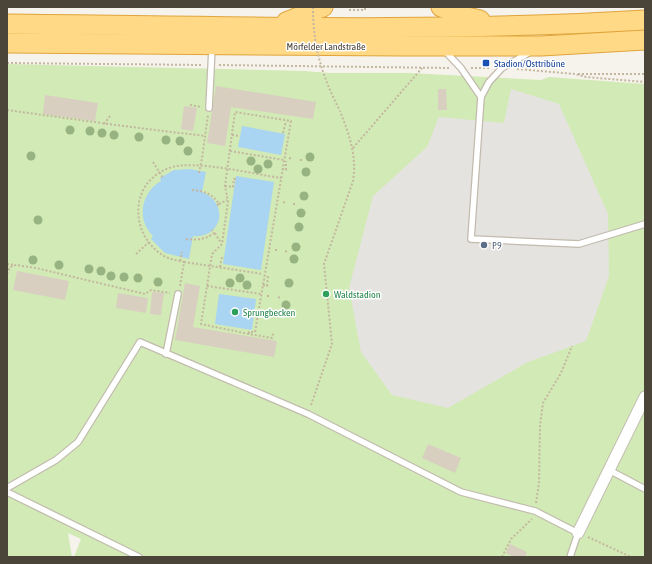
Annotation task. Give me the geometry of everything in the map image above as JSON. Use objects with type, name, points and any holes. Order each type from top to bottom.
[{"type":"highway","points":[[274,26],[323,7]]},
{"type":"highway","points":[[441,7],[467,17],[503,25]]},
{"type":"highway","name":"Mörfelder Landstraße","points":[[7,24],[401,27],[645,20]]},
{"type":"highway","name":"Mörfelder Landstraße","points":[[7,43],[540,46],[645,40]]},
{"type":"highway","points":[[540,46],[645,51]]},
{"type":"street","points":[[578,532],[645,397]]},
{"type":"lane","points":[[209,108],[213,45]]},
{"type":"lane","points":[[440,46],[461,68],[481,97]]},
{"type":"lane","points":[[540,46],[502,68],[489,82],[481,97],[471,239],[579,244],[645,224]]},
{"type":"lane","points":[[166,354],[178,294]]},
{"type":"lane","points":[[7,488],[56,460],[78,442],[140,342],[308,414],[461,492],[535,511],[578,532],[570,557]]},
{"type":"lane","points":[[608,470],[645,489]]},
{"type":"lane","points":[[7,492],[140,557]]},
{"type":"path","points":[[308,414],[332,344],[324,264],[353,181],[354,170],[353,148],[340,111],[321,70],[315,39],[313,7]]},
{"type":"path","points":[[348,10],[365,10],[365,7]]},
{"type":"path","points":[[7,63],[502,68],[575,74],[645,74]]},
{"type":"path","points":[[353,148],[422,68]]},
{"type":"path","points":[[575,74],[586,77],[645,82]]},
{"type":"path","points":[[190,105],[209,108],[199,173]]},
{"type":"path","points":[[7,110],[205,136]]},
{"type":"path","points":[[249,334],[249,332],[255,332],[280,178],[282,169],[286,170],[285,160],[291,121],[235,112],[225,186],[227,200],[222,244],[212,254],[201,324],[249,334],[259,336],[272,338],[272,333]]},
{"type":"path","points":[[104,124],[110,116]]},
{"type":"path","points":[[283,133],[286,121]]},
{"type":"path","points":[[232,135],[240,136]]},
{"type":"path","points":[[229,151],[285,160]]},
{"type":"path","points":[[278,159],[279,154]]},
{"type":"path","points":[[153,162],[164,178]]},
{"type":"path","points":[[263,274],[184,262],[161,255],[149,242],[139,226],[137,213],[138,203],[149,182],[160,173],[168,168],[185,165],[280,178]]},
{"type":"path","points":[[225,186],[233,187],[234,179],[236,179]]},
{"type":"path","points":[[192,190],[209,194],[219,204]]},
{"type":"path","points":[[215,206],[227,200]]},
{"type":"path","points":[[212,230],[222,244]]},
{"type":"path","points":[[186,239],[203,239],[214,233]]},
{"type":"path","points":[[136,254],[149,242]]},
{"type":"path","points":[[180,261],[182,252]]},
{"type":"path","points":[[220,267],[222,257],[224,257]]},
{"type":"path","points":[[7,264],[36,268],[145,294],[151,290],[178,294],[184,262]]},
{"type":"path","points":[[7,274],[10,267],[16,265]]},
{"type":"path","points":[[263,285],[267,286],[268,275]]},
{"type":"path","points":[[207,286],[261,294]]},
{"type":"path","points":[[502,557],[510,539],[531,521],[535,511],[539,483],[540,425],[543,403],[561,373],[572,346]]},
{"type":"path","points":[[578,532],[631,557]]},
{"type":"green space","name":"Waldstadion","points":[[7,64],[304,71],[329,73],[410,73],[541,80],[549,77],[645,84],[645,557],[74,557],[81,539],[68,533],[72,557],[7,557]]},
{"type":"shaded area","name":"P9","points":[[511,89],[559,104],[608,214],[609,276],[586,341],[528,362],[448,408],[392,395],[361,352],[349,288],[373,196],[427,147],[439,117],[504,123]]},
{"type":"water","points":[[242,126],[285,134],[281,155],[238,147]]},
{"type":"water","points":[[190,169],[206,172],[202,192],[211,197],[216,204],[219,212],[219,219],[211,232],[193,236],[189,259],[165,253],[151,239],[153,236],[144,222],[143,207],[149,192],[161,181],[160,178],[174,170]]},
{"type":"water","points":[[236,176],[274,182],[261,270],[223,264]]},
{"type":"water","name":"Sprungbecken","points":[[219,294],[256,299],[252,330],[215,324]]},
{"type":"building","points":[[216,86],[316,102],[313,119],[231,107],[225,146],[207,143]]},
{"type":"building","points":[[438,89],[446,89],[447,110],[438,110]]},
{"type":"building","points":[[45,95],[98,103],[95,121],[43,114]]},
{"type":"building","points":[[184,106],[197,108],[193,131],[181,129]]},
{"type":"building","points":[[17,271],[69,281],[65,300],[13,290]]},
{"type":"building","points":[[185,283],[200,286],[193,327],[277,341],[274,357],[175,340]]},
{"type":"building","points":[[152,292],[164,293],[161,315],[150,314]]},
{"type":"building","points":[[118,293],[148,298],[146,313],[116,308]]},
{"type":"building","points":[[428,444],[461,458],[455,473],[422,458]]},
{"type":"building","points":[[510,544],[527,552],[525,557],[514,557],[506,553]]},
{"type":"place","name":"Stadion/Osttribüne","points":[[486,63]]},
{"type":"place","name":"P9","points":[[484,245]]},
{"type":"place","name":"Waldstadion","points":[[326,294]]},
{"type":"place","name":"Sprungbecken","points":[[235,312]]}]
